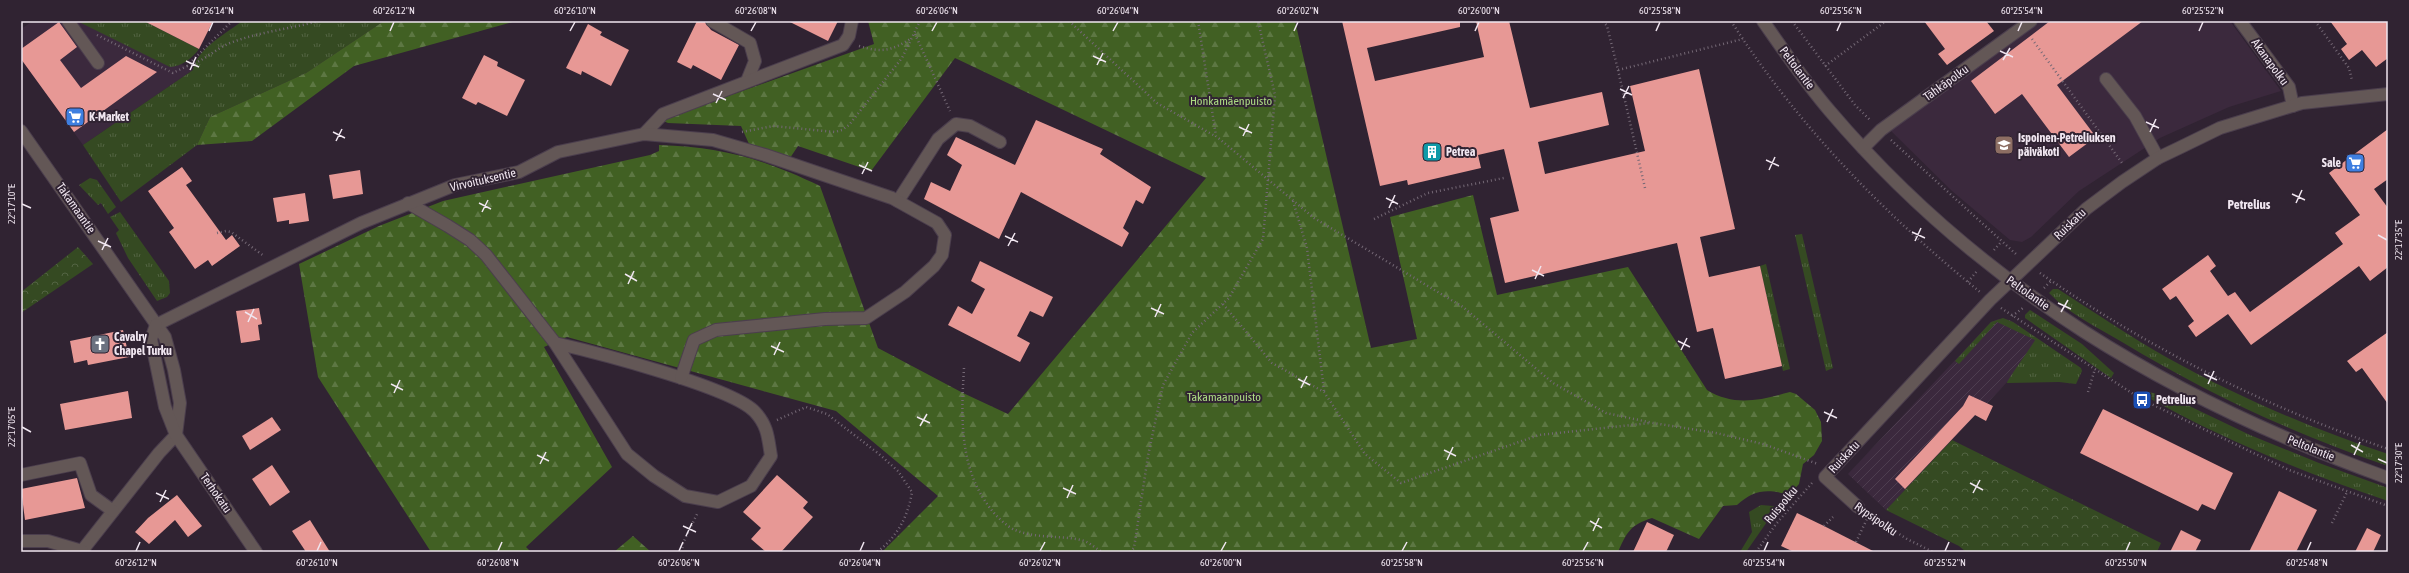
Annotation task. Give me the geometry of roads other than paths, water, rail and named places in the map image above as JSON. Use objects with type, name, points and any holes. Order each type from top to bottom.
[{"type":"street","points":[[68,21],[98,63]]},
{"type":"street","points":[[712,21],[750,43],[755,61],[747,81]]},
{"type":"street","points":[[644,134],[663,114],[847,42],[852,21]]},
{"type":"street","name":"Peltolantie","points":[[1763,21],[1828,110],[1863,148],[1927,212],[1959,241],[2034,300],[2144,369],[2188,393],[2312,450],[2388,478]]},
{"type":"street","name":"Akanapolku","points":[[2240,21],[2289,87],[2293,106]]},
{"type":"street","name":"Tähkäpolku","points":[[1863,148],[1881,130],[2027,24]]},
{"type":"street","points":[[2106,79],[2135,116],[2158,158]]},
{"type":"street","name":"Ruiskatu","points":[[1823,471],[1990,300],[2086,209],[2158,158],[2220,128],[2293,106],[2388,94]]},
{"type":"street","points":[[898,201],[938,139],[956,124],[970,126],[1000,142]]},
{"type":"street","name":"Virvoituksentie","points":[[156,325],[361,223],[455,185],[519,172],[558,152],[644,134],[713,140],[730,144],[898,201],[937,223],[945,235],[942,255],[934,266],[905,292],[866,318],[802,321],[716,330],[694,340],[681,378]]},
{"type":"street","name":"Takamaantie","points":[[22,136],[165,336],[174,370],[180,403],[176,435]]},
{"type":"street","points":[[408,204],[459,233],[486,255],[555,343],[628,454],[654,476],[685,496],[718,502],[751,486],[771,456],[766,426],[746,404],[681,378],[555,343]]},
{"type":"street","points":[[21,541],[48,541],[81,551],[176,435],[165,407],[151,339],[156,325]]},
{"type":"street","name":"Terhokatu","points":[[176,435],[256,552]]},
{"type":"street","points":[[21,475],[80,463],[91,495],[113,511]]},
{"type":"street","name":"Rypsipolku","points":[[1823,471],[1858,507]]},
{"type":"place","name":"K-Market","points":[[75,117]]},
{"type":"place","name":"Ispoinen-Petreliuksen päiväkoti","points":[[2004,145]]},
{"type":"place","name":"Petrea","points":[[1432,152]]},
{"type":"place","name":"Sale","points":[[2355,163]]},
{"type":"place","name":"Cavalry Chapel Turku","points":[[100,344]]},
{"type":"place","name":"Petrelius","points":[[2142,400]]},
{"type":"district","name":"Petrelius","points":[[2249,204]]},
{"type":"park label","name":"Honkamäenpuisto","points":[[1231,101]]},
{"type":"park label","name":"Takamaanpuisto","points":[[1224,397]]}]
